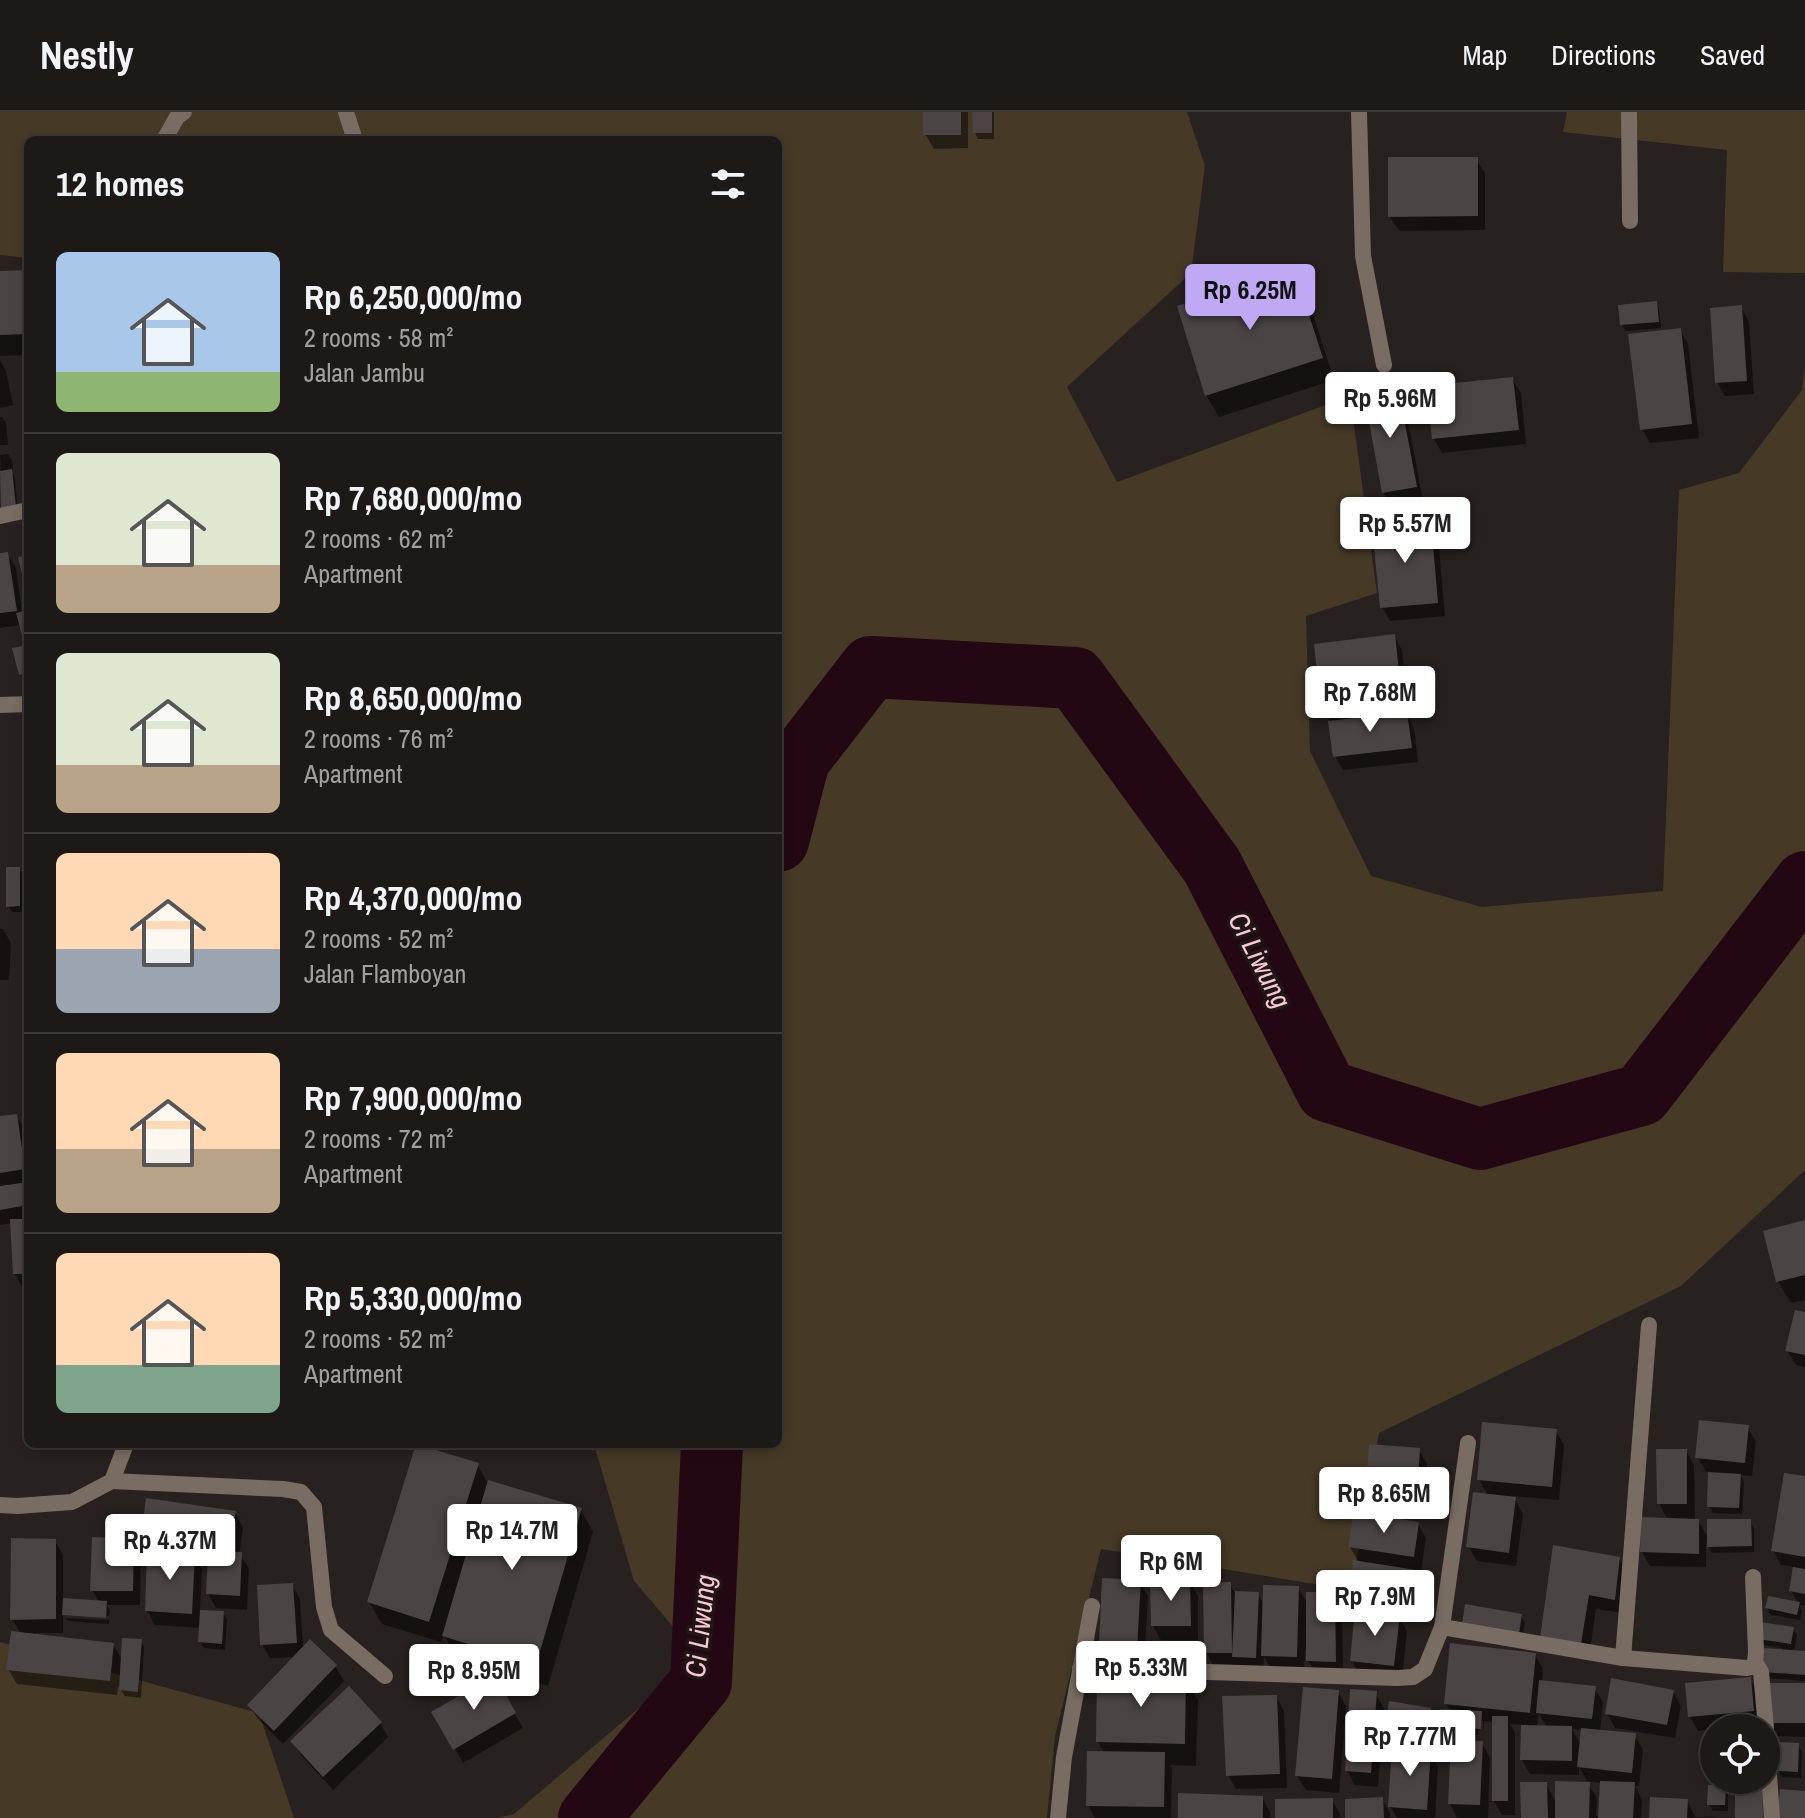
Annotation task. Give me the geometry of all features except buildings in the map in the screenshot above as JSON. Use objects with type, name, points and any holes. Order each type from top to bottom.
[{"type":"street","points":[[166,136],[177,117],[184,112]]},
{"type":"street","points":[[346,112],[354,136]]},
{"type":"street","points":[[1359,112],[1363,256],[1384,365]]},
{"type":"street","points":[[1629,112],[1630,221]]},
{"type":"street","points":[[0,516],[24,511]]},
{"type":"street","points":[[0,705],[24,704]]},
{"type":"street","points":[[1623,1658],[1649,1325]]},
{"type":"street","points":[[1080,1668],[1413,1677],[1425,1669],[1442,1627],[1468,1443]]},
{"type":"street","points":[[112,1481],[124,1448]]},
{"type":"street","points":[[0,1505],[72,1502],[112,1481],[301,1492],[314,1507],[324,1607],[331,1630],[385,1676]]},
{"type":"street","points":[[1753,1577],[1755,1662],[1761,1672],[1765,1714]]},
{"type":"street","points":[[1058,1818],[1064,1757],[1092,1606]]},
{"type":"street","points":[[1442,1627],[1623,1658],[1747,1668],[1755,1662]]},
{"type":"street","points":[[1770,1794],[1772,1818]]},
{"type":"shaded area","points":[[0,112],[1187,112],[1205,166],[1191,273],[1067,387],[1117,482],[1350,396],[1377,593],[1306,616],[1310,751],[1371,876],[1482,907],[1663,891],[1679,490],[1739,473],[1802,390],[1805,367],[1805,1170],[1681,1286],[1379,1433],[1351,1590],[1101,1549],[1055,1736],[1047,1818],[497,1818],[514,1814],[699,1657],[634,1581],[595,1448],[782,1448],[782,136],[24,136],[24,258],[0,255]]},
{"type":"shaded area","points":[[1567,112],[1805,112],[1805,273],[1723,272],[1727,150],[1563,132]]},
{"type":"shaded area","points":[[0,1642],[259,1713],[294,1818],[0,1818]]},
{"type":"waterway","name":"Ci Liwung","points":[[782,826],[799,760],[871,667],[1075,678],[1212,866],[1327,1091],[1480,1139],[1641,1095],[1805,882]]},
{"type":"waterway","name":"Ci Liwung","points":[[589,1818],[701,1682],[712,1448]]}]
